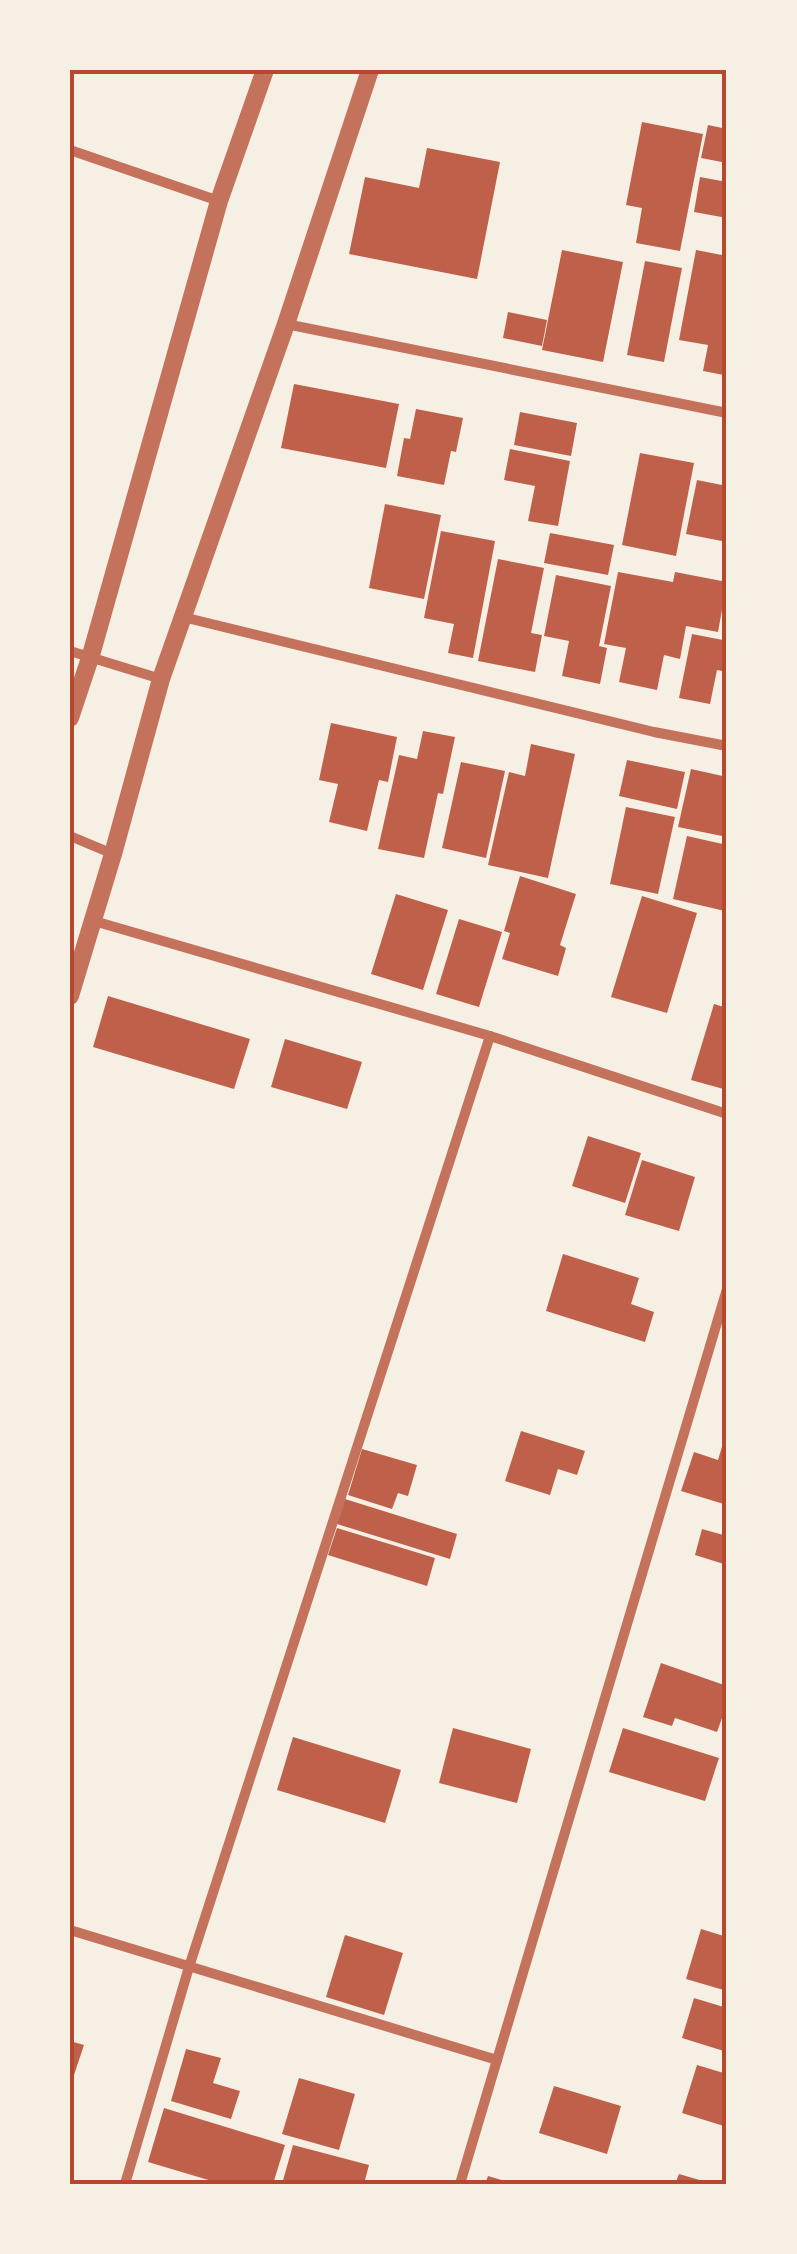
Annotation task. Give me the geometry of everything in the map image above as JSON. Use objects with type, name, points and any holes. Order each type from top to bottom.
[{"type":"street","points":[[70,718],[92,655],[219,201],[265,70]]},
{"type":"street","points":[[70,996],[114,854],[161,679],[370,70]]},
{"type":"street","points":[[70,150],[219,201]]},
{"type":"street","points":[[286,324],[727,413]]},
{"type":"street","points":[[183,617],[654,732],[727,746]]},
{"type":"street","points":[[70,651],[161,679]]},
{"type":"street","points":[[70,836],[114,854]]},
{"type":"street","points":[[94,920],[490,1036],[727,1114]]},
{"type":"street","points":[[124,2184],[189,1967],[490,1036]]},
{"type":"street","points":[[460,2184],[727,1288]]},
{"type":"street","points":[[70,1930],[496,2060]]},
{"type":"building","points":[[642,122],[703,134],[680,251],[636,243],[642,208],[626,205]]},
{"type":"building","points":[[708,125],[727,129],[727,163],[701,158]]},
{"type":"building","points":[[427,148],[500,162],[477,279],[349,254],[365,177],[419,188]]},
{"type":"building","points":[[700,177],[727,182],[727,218],[694,212]]},
{"type":"building","points":[[562,250],[623,262],[603,362],[542,350]]},
{"type":"building","points":[[696,250],[727,256],[724,375],[703,371],[708,345],[679,340]]},
{"type":"building","points":[[645,261],[682,268],[664,362],[627,355]]},
{"type":"building","points":[[508,312],[547,320],[542,346],[503,338]]},
{"type":"building","points":[[294,384],[399,404],[386,468],[281,448]]},
{"type":"building","points":[[416,409],[463,418],[444,485],[397,476],[404,438],[410,439]]},
{"type":"building","points":[[520,412],[577,423],[571,456],[514,445]]},
{"type":"building","points":[[510,449],[570,461],[558,526],[528,521],[535,486],[504,480]]},
{"type":"building","points":[[640,453],[694,463],[676,556],[622,545]]},
{"type":"building","points":[[697,480],[727,486],[727,542],[686,534]]},
{"type":"building","points":[[385,504],[441,515],[424,599],[369,588]]},
{"type":"building","points":[[441,531],[495,541],[473,658],[448,653],[454,624],[424,618]]},
{"type":"building","points":[[550,533],[614,545],[608,575],[544,563]]},
{"type":"building","points":[[498,559],[544,568],[531,633],[542,635],[535,672],[478,661]]},
{"type":"building","points":[[618,572],[673,582],[675,572],[727,582],[718,632],[686,626],[680,659],[664,655],[657,690],[619,682],[626,648],[604,644]]},
{"type":"building","points":[[556,575],[611,586],[599,646],[607,648],[600,684],[562,676],[569,641],[544,636]]},
{"type":"building","points":[[725,629],[727,672],[717,670],[710,704],[679,698],[692,634],[723,640]]},
{"type":"building","points":[[331,723],[397,737],[388,782],[379,780],[367,831],[329,822],[338,784],[319,780]]},
{"type":"building","points":[[423,731],[455,737],[424,858],[378,849],[399,755],[417,759]]},
{"type":"building","points":[[531,744],[575,754],[548,878],[488,865],[509,772],[525,776]]},
{"type":"building","points":[[627,760],[685,772],[677,809],[619,796]]},
{"type":"building","points":[[461,762],[505,771],[486,858],[442,848]]},
{"type":"building","points":[[691,769],[727,777],[727,837],[678,827]]},
{"type":"building","points":[[626,807],[675,817],[658,894],[610,884]]},
{"type":"building","points":[[687,836],[727,845],[725,911],[673,899]]},
{"type":"building","points":[[520,876],[576,894],[560,945],[566,948],[558,976],[502,959],[510,933],[504,931]]},
{"type":"building","points":[[396,894],[448,910],[423,990],[371,974]]},
{"type":"building","points":[[642,896],[697,913],[667,1013],[611,997]]},
{"type":"building","points":[[459,919],[502,932],[479,1007],[436,994]]},
{"type":"building","points":[[108,996],[250,1039],[234,1089],[93,1047]]},
{"type":"building","points":[[714,1004],[727,1008],[727,1090],[691,1080]]},
{"type":"building","points":[[285,1039],[362,1062],[347,1109],[271,1087]]},
{"type":"building","points":[[588,1136],[641,1153],[625,1203],[572,1186]]},
{"type":"building","points":[[642,1160],[695,1177],[679,1231],[625,1215]]},
{"type":"building","points":[[563,1254],[639,1278],[631,1304],[654,1312],[645,1342],[546,1311]]},
{"type":"building","points":[[521,1431],[585,1451],[577,1475],[558,1469],[550,1495],[505,1481]]},
{"type":"building","points":[[724,1440],[727,1505],[681,1491],[694,1452],[718,1460]]},
{"type":"building","points":[[362,1449],[417,1465],[408,1496],[398,1493],[392,1509],[348,1495]]},
{"type":"building","points":[[345,1499],[457,1534],[450,1559],[337,1524]]},
{"type":"building","points":[[337,1528],[435,1558],[427,1586],[328,1555]]},
{"type":"building","points":[[702,1529],[727,1536],[727,1565],[695,1555]]},
{"type":"building","points":[[661,1663],[727,1686],[727,1704],[717,1732],[675,1718],[672,1726],[643,1717]]},
{"type":"building","points":[[453,1728],[531,1749],[517,1803],[439,1783]]},
{"type":"building","points":[[623,1728],[719,1758],[705,1801],[609,1772]]},
{"type":"building","points":[[293,1737],[401,1770],[385,1823],[277,1790]]},
{"type":"building","points":[[701,1929],[727,1937],[727,1991],[686,1979]]},
{"type":"building","points":[[345,1935],[403,1953],[384,2015],[326,1997]]},
{"type":"building","points":[[694,1998],[727,2008],[727,2052],[682,2038]]},
{"type":"building","points":[[70,2041],[84,2045],[71,2084],[70,2084]]},
{"type":"building","points":[[186,2049],[221,2058],[213,2083],[240,2091],[231,2119],[171,2101]]},
{"type":"building","points":[[697,2065],[727,2074],[727,2127],[682,2113]]},
{"type":"building","points":[[299,2078],[355,2094],[339,2150],[282,2134]]},
{"type":"building","points":[[554,2086],[621,2106],[607,2154],[539,2133]]},
{"type":"building","points":[[164,2108],[285,2145],[273,2184],[222,2184],[148,2162]]},
{"type":"building","points":[[293,2145],[369,2165],[364,2184],[282,2184]]},
{"type":"building","points":[[679,2174],[710,2183],[710,2184],[675,2184]]},
{"type":"building","points":[[488,2176],[512,2183],[512,2184],[485,2184]]}]
